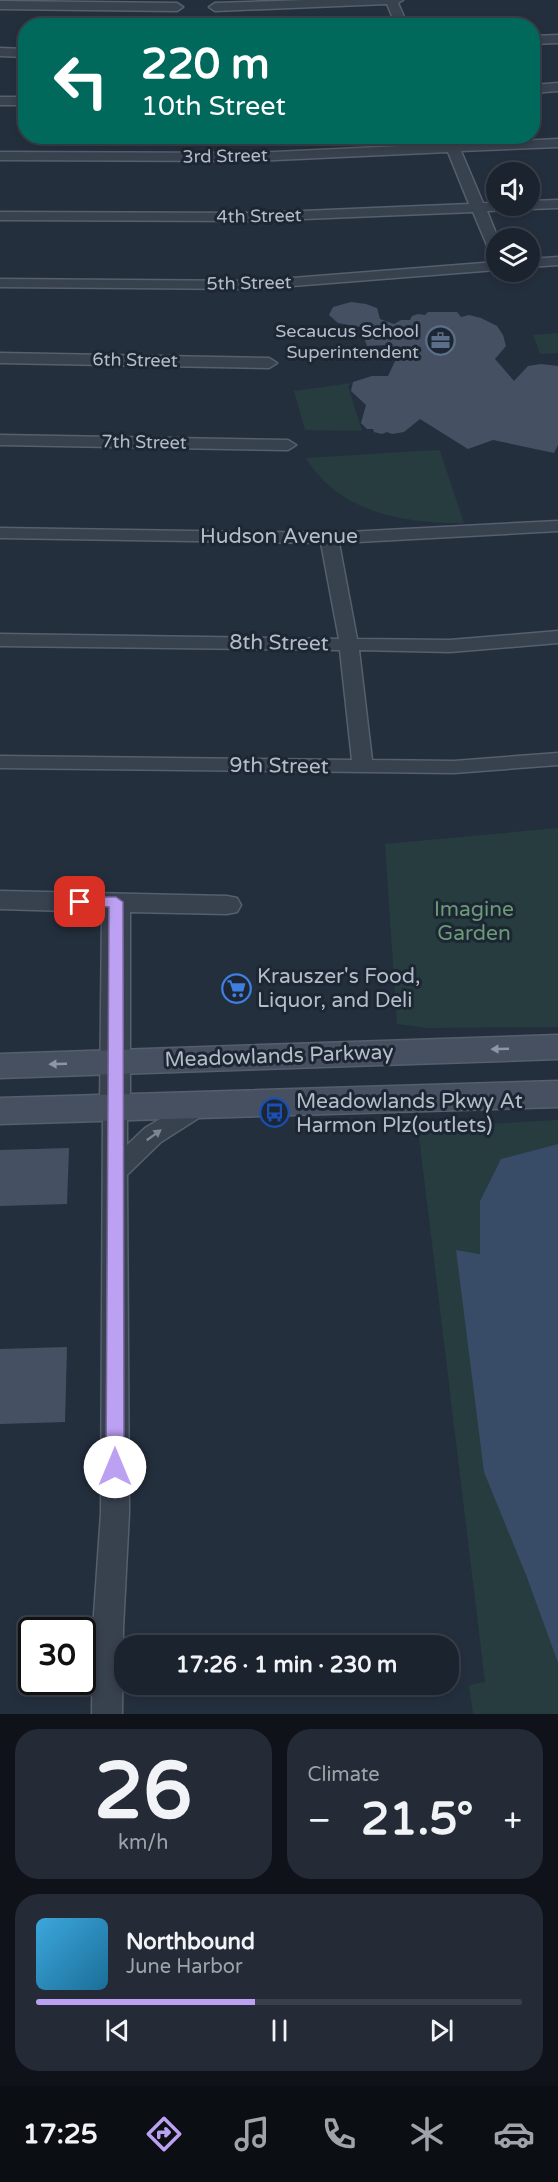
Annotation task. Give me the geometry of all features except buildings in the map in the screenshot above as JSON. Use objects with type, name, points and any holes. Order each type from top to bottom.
[{"type":"main road","name":"Meadowlands Parkway","points":[[0,1066],[558,1047]]},
{"type":"main road","points":[[0,1111],[558,1094]]},
{"type":"street","points":[[391,0],[399,18]]},
{"type":"street","points":[[215,7],[397,0]]},
{"type":"street","points":[[0,21],[4,3],[177,7]]},
{"type":"street","points":[[540,40],[558,39]]},
{"type":"street","points":[[0,52],[18,52]]},
{"type":"street","points":[[540,88],[558,87]]},
{"type":"street","points":[[0,101],[18,101]]},
{"type":"street","name":"3rd Street","points":[[540,143],[558,143]]},
{"type":"street","name":"3rd Street","points":[[0,156],[252,157],[424,144]]},
{"type":"street","points":[[451,144],[486,228]]},
{"type":"street","points":[[540,205],[558,204]]},
{"type":"street","name":"4th Street","points":[[0,216],[256,217],[486,207]]},
{"type":"street","points":[[540,262],[558,261]]},
{"type":"street","name":"5th Street","points":[[0,283],[254,285],[486,267]]},
{"type":"street","name":"6th Street","points":[[0,358],[269,363]]},
{"type":"street","name":"7th Street","points":[[0,440],[288,445]]},
{"type":"street","name":"Hudson Avenue","points":[[0,533],[329,538],[558,526]]},
{"type":"street","points":[[329,538],[349,644],[363,767]]},
{"type":"street","name":"8th Street","points":[[0,640],[450,646],[558,637]]},
{"type":"street","name":"9th Street","points":[[0,762],[454,767],[558,759]]},
{"type":"street","points":[[0,900],[227,905]]},
{"type":"street","points":[[107,1714],[108,1629],[115,1512],[116,902]]},
{"type":"street","points":[[115,1172],[153,1135],[200,1106]]},
{"type":"green space","points":[[558,333],[558,353],[540,354],[533,335]]},
{"type":"green space","points":[[352,383],[348,386],[362,431],[305,430],[294,391]]},
{"type":"green space","points":[[440,451],[464,523],[419,521],[375,512],[336,491],[320,477],[306,458]]},
{"type":"green space","name":"Imagine Garden","points":[[558,828],[558,1027],[428,1028],[397,1024],[385,844]]},
{"type":"green space","points":[[558,1120],[558,1144],[501,1160],[480,1201],[480,1254],[456,1250],[526,1575],[558,1663],[558,1714],[473,1714],[469,1685],[485,1682],[418,1128]]},
{"type":"water","points":[[558,1144],[558,1663],[526,1575],[484,1472],[456,1250],[480,1254],[480,1201],[501,1159]]},
{"type":"place","name":"Secaucus School Superintendent","points":[[440,341]]},
{"type":"place","name":"Krauszer's Food, Liquor, and Deli","points":[[236,988]]},
{"type":"place","name":"Meadowlands Pkwy At Harmon Plz(outlets)","points":[[275,1113]]},
{"type":"route","points":[[80,902],[116,902],[115,1467]]}]
